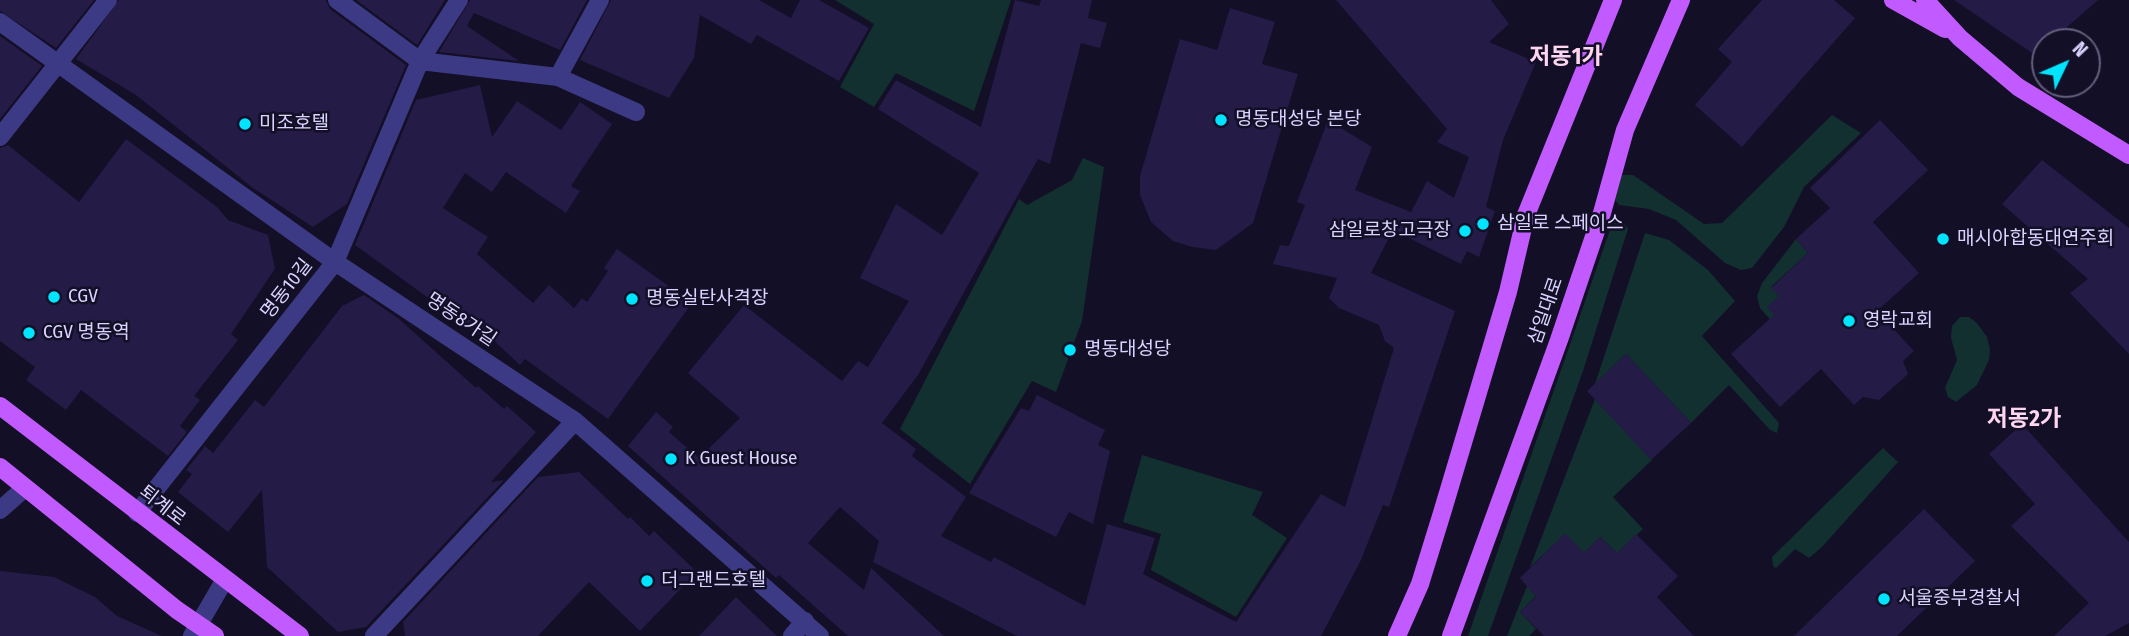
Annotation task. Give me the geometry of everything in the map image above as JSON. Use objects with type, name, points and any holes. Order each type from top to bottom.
[{"type":"main road","points":[[1396,636],[1420,584],[1431,549],[1508,292],[1526,215],[1613,0]]},
{"type":"main road","name":"삼일대로","points":[[1451,636],[1559,340],[1602,213],[1625,130],[1681,0]]},
{"type":"main road","points":[[1893,0],[1959,38]]},
{"type":"main road","points":[[1925,0],[1959,38],[2018,87],[2129,155]]},
{"type":"main road","name":"퇴계로","points":[[0,406],[300,636]]},
{"type":"main road","points":[[0,467],[195,630],[215,636]]},
{"type":"street","points":[[0,137],[108,0]]},
{"type":"street","points":[[337,0],[420,61],[558,76],[636,112]]},
{"type":"street","name":"명동10길","points":[[137,513],[335,262],[420,61],[459,0]]},
{"type":"street","points":[[558,76],[600,0]]},
{"type":"street","name":"명동8가길","points":[[0,22],[335,262],[575,421],[820,636]]},
{"type":"street","points":[[374,636],[575,421]]},
{"type":"street","points":[[0,510],[25,488]]},
{"type":"street","points":[[195,630],[225,581]]},
{"type":"street","points":[[792,636],[805,621]]},
{"type":"green space","points":[[835,0],[1011,0],[974,111],[896,73],[874,107],[840,87],[874,24]]},
{"type":"green space","points":[[1832,115],[1861,133],[1804,187],[1784,227],[1752,268],[1741,270],[1725,263],[1676,220],[1649,209],[1619,205],[1615,200],[1622,175],[1633,175],[1704,224],[1722,223]]},
{"type":"green space","points":[[1083,158],[1104,167],[1082,321],[1056,392],[1032,381],[970,484],[900,429],[1019,199],[1027,205],[1072,180]]},
{"type":"green space","points":[[1617,221],[1622,221],[1628,229],[1583,371],[1488,636],[1468,636],[1611,227]]},
{"type":"green space","points":[[1645,233],[1669,240],[1708,270],[1735,301],[1702,336],[1779,423],[1777,433],[1770,430],[1729,385],[1691,423],[1626,354],[1595,384]]},
{"type":"green space","points":[[1796,239],[1808,253],[1771,287],[1779,296],[1779,320],[1774,324],[1760,308],[1757,296],[1762,283]]},
{"type":"green space","points":[[1960,317],[1969,317],[1977,323],[1987,337],[1990,349],[1989,360],[1977,385],[1956,402],[1948,397],[1945,388],[1957,360],[1951,338],[1952,326]]},
{"type":"green space","points":[[1595,399],[1652,460],[1613,497],[1643,529],[1617,553],[1600,537],[1584,553],[1565,534],[1530,567]]},
{"type":"green space","points":[[1883,448],[1898,462],[1822,547],[1809,558],[1795,549],[1776,568],[1773,566],[1772,557]]},
{"type":"green space","points":[[1142,455],[1263,492],[1252,515],[1287,538],[1236,617],[1151,570],[1161,534],[1123,522]]},
{"type":"green space","points":[[1527,586],[1536,596],[1520,612],[1536,629],[1529,636],[1507,636]]},
{"type":"building","points":[[0,0],[94,0],[56,48],[0,11]]},
{"type":"building","points":[[119,0],[326,0],[330,9],[406,65],[347,204],[313,227],[253,188],[136,95],[76,59]]},
{"type":"building","points":[[356,0],[445,0],[417,45]]},
{"type":"building","points":[[470,0],[587,0],[560,50],[474,13],[467,26],[519,61],[439,52]]},
{"type":"building","points":[[611,0],[759,0],[791,18],[800,0],[819,0],[869,28],[839,81],[757,35],[751,44],[700,15],[694,58],[669,98],[580,60]]},
{"type":"building","points":[[1015,0],[1039,6],[1041,0],[1092,0],[1088,18],[1107,23],[1100,48],[1081,43],[1050,164],[1038,159],[918,375],[882,423],[916,449],[912,456],[966,497],[941,536],[991,562],[994,557],[1085,606],[1107,524],[1155,538],[1143,574],[1236,622],[1321,494],[1345,507],[1394,348],[1385,341],[1379,325],[1339,308],[1329,298],[1337,278],[1273,264],[1280,245],[1289,246],[1305,205],[1297,202],[1328,120],[1372,147],[1355,190],[1411,212],[1427,181],[1454,198],[1469,157],[1437,142],[1447,129],[1336,0],[1491,0],[1509,24],[1489,42],[1536,62],[1503,140],[1486,207],[1495,211],[1479,257],[1467,251],[1461,264],[1393,230],[1371,273],[1455,311],[1389,507],[1383,505],[1360,562],[1321,636],[1017,636],[873,562],[879,541],[840,507],[808,543],[864,590],[871,568],[944,636],[848,636],[779,575],[776,578],[628,446],[656,412],[673,427],[669,432],[699,458],[740,418],[688,373],[744,305],[842,381],[858,361],[868,367],[909,301],[860,278],[896,204],[942,235],[979,173],[878,109],[896,80],[981,127]]},
{"type":"building","points":[[1762,0],[1834,0],[1855,18],[1742,147],[1695,105],[1732,62],[1718,49]]},
{"type":"building","points":[[1954,0],[2098,0],[2066,28],[2031,28],[2031,52]]},
{"type":"building","name":"명동대성당 본당","points":[[1230,8],[1275,22],[1262,64],[1298,74],[1253,223],[1216,250],[1173,241],[1151,222],[1140,195],[1140,176],[1180,39],[1217,50]]},
{"type":"building","points":[[0,36],[42,66],[0,119]]},
{"type":"building","points":[[480,85],[492,137],[517,101],[561,130],[580,102],[612,124],[571,186],[580,191],[566,213],[506,172],[492,192],[465,173],[443,208],[488,237],[477,254],[533,303],[549,285],[574,308],[582,298],[587,302],[608,271],[604,268],[617,249],[692,303],[608,419],[525,359],[520,365],[491,338],[488,341],[355,245],[416,100]]},
{"type":"building","points":[[1880,120],[1928,170],[1873,222],[1919,273],[1877,311],[1914,351],[1903,361],[1908,374],[1879,400],[1863,397],[1854,405],[1821,369],[1780,407],[1731,354],[1774,315],[1767,307],[1779,296],[1771,288],[1808,253],[1796,239],[1830,208],[1810,188]]},
{"type":"building","points":[[126,139],[217,207],[228,220],[268,235],[275,269],[231,334],[238,340],[194,396],[200,400],[180,426],[187,432],[168,456],[81,390],[66,410],[26,380],[35,367],[0,341],[0,148],[8,145],[79,202]]},
{"type":"building","points":[[2042,160],[2129,228],[2129,354],[2070,293],[2088,279],[2002,204]]},
{"type":"building","points":[[364,295],[398,318],[476,388],[478,386],[504,409],[507,406],[536,432],[491,482],[504,480],[366,627],[338,632],[267,567],[262,490],[228,532],[178,492],[192,474],[186,470],[205,446],[213,453],[255,400],[264,407],[342,306]]},
{"type":"building","points":[[1626,354],[1691,423],[1651,460],[1587,391]]},
{"type":"building","points":[[1037,395],[1105,430],[1098,445],[1110,451],[1093,524],[1069,512],[1056,537],[969,493],[1021,408],[1029,411]]},
{"type":"building","points":[[2022,424],[2129,542],[2129,623],[2105,636],[2054,636],[2089,603],[2011,526],[2035,504],[1989,454]]},
{"type":"building","points":[[579,472],[628,519],[630,517],[649,536],[654,531],[697,572],[640,631],[589,582],[538,636],[405,636],[403,622],[538,477]]},
{"type":"building","name":"서울중부경찰서","points":[[1924,509],[1975,561],[1897,636],[1794,636]]},
{"type":"building","points":[[1565,533],[1584,553],[1600,537],[1617,553],[1636,534],[1678,576],[1657,597],[1694,636],[1544,636],[1520,612],[1536,597],[1520,578]]},
{"type":"building","points":[[0,571],[54,577],[95,597],[117,616],[162,636],[0,636]]},
{"type":"building","points":[[736,597],[777,636],[699,636]]},
{"type":"place","name":"명동대성당 본당","points":[[1221,120]]},
{"type":"place","name":"미조호텔","points":[[245,124]]},
{"type":"place","name":"삼일로 스페이스","points":[[1483,224]]},
{"type":"place","name":"삼일로창고극장","points":[[1465,231]]},
{"type":"place","name":"매시아합동대연주회","points":[[1943,239]]},
{"type":"place","name":"CGV","points":[[54,297]]},
{"type":"place","name":"명동실탄사격장","points":[[632,299]]},
{"type":"place","name":"영락교회","points":[[1849,321]]},
{"type":"place","name":"CGV 명동역","points":[[29,333]]},
{"type":"place","name":"명동대성당","points":[[1070,350]]},
{"type":"place","name":"K Guest House","points":[[671,459]]},
{"type":"place","name":"더그랜드호텔","points":[[647,581]]},
{"type":"place","name":"서울중부경찰서","points":[[1884,599]]},
{"type":"district","name":"저동1가","points":[[1566,58]]},
{"type":"district","name":"저동2가","points":[[2024,420]]}]
